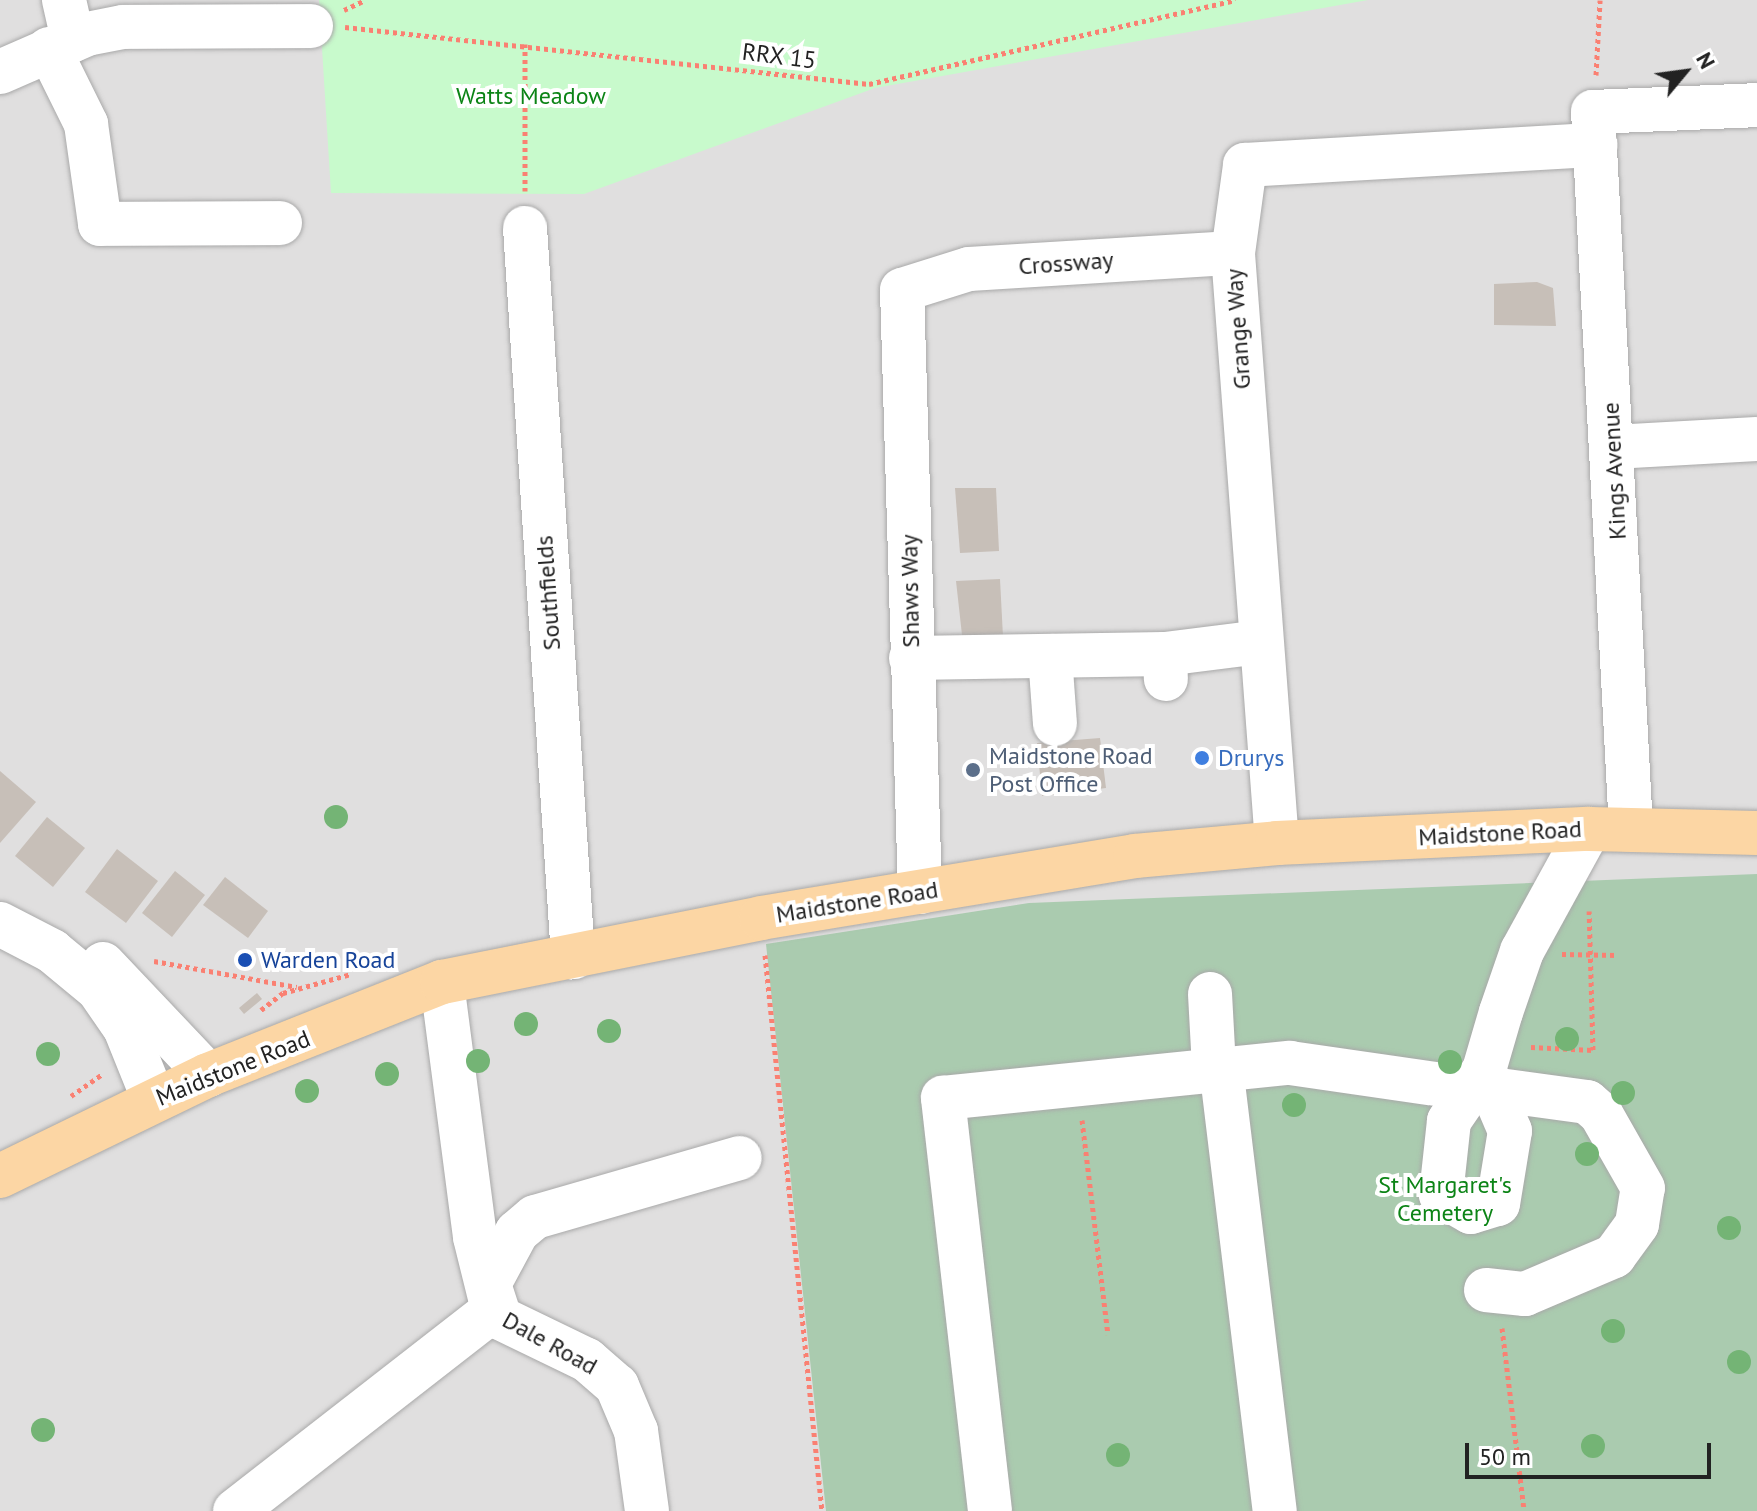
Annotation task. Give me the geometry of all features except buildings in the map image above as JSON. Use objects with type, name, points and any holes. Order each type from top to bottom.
[{"type":"main road","name":"Maidstone Road","points":[[0,1176],[208,1075],[442,982],[761,918],[1135,856],[1277,843],[1597,839],[1757,833]]},
{"type":"street","points":[[0,72],[62,30],[163,23],[311,26]]},
{"type":"street","points":[[62,30],[86,124],[100,224],[280,223]]},
{"type":"street","points":[[1594,129],[1757,105]]},
{"type":"street","name":"Grange Way","points":[[1277,843],[1233,253],[1245,165],[1594,129]]},
{"type":"street","name":"Kings Avenue","points":[[1594,129],[1613,447],[1597,839]]},
{"type":"street","name":"Southfields","points":[[525,228],[573,957]]},
{"type":"street","name":"Crossway","points":[[902,290],[969,269],[1233,253]]},
{"type":"street","name":"Shaws Way","points":[[902,290],[920,892]]},
{"type":"street","points":[[1613,447],[1757,439]]},
{"type":"street","points":[[911,658],[1050,656],[1165,667],[1260,642]]},
{"type":"street","points":[[1050,656],[1055,724]]},
{"type":"street","points":[[1484,1073],[1522,951],[1597,839]]},
{"type":"street","points":[[0,924],[52,951],[112,1005],[154,1100]]},
{"type":"street","points":[[52,951],[75,950],[115,974],[208,1075]]},
{"type":"street","points":[[442,982],[475,1237],[493,1310]]},
{"type":"street","points":[[1210,994],[1275,1511]]},
{"type":"street","points":[[990,1511],[943,1098],[1218,1067],[1290,1063],[1484,1073],[1587,1102],[1601,1114],[1643,1188],[1637,1224],[1614,1256],[1525,1294],[1492,1291]]},
{"type":"street","points":[[493,1310],[489,1284],[517,1232],[535,1217],[740,1158]]},
{"type":"street","points":[[235,1511],[493,1310]]},
{"type":"street","name":"Dale Road","points":[[493,1310],[612,1380],[633,1419],[647,1511]]},
{"type":"path","name":"RRX 15","points":[[311,26],[525,44],[869,84],[1235,0]]},
{"type":"path","points":[[1594,129],[1600,0]]},
{"type":"path","points":[[525,44],[525,228]]},
{"type":"path","points":[[1484,1073],[1593,1050],[1588,871],[1597,839]]},
{"type":"path","points":[[761,918],[822,1511]]},
{"type":"path","points":[[1522,951],[1617,955]]},
{"type":"path","points":[[144,958],[302,987]]},
{"type":"path","points":[[255,1015],[302,987],[367,972]]},
{"type":"path","points":[[60,1102],[107,1065]]},
{"type":"path","points":[[1077,1083],[1108,1334]]},
{"type":"path","points":[[1492,1291],[1524,1511]]},
{"type":"shaded area","points":[[0,0],[1757,0],[1757,1511],[0,1511]]},
{"type":"green space","name":"Watts Meadow","points":[[319,0],[1368,0],[875,88],[584,194],[331,193]]},
{"type":"green space","name":"St Margaret's Cemetery","points":[[1757,874],[1757,1511],[826,1511],[766,944],[1029,903]]},
{"type":"place","name":"Drurys","points":[[1202,758]]},
{"type":"place","name":"Maidstone Road Post Office","points":[[973,770]]},
{"type":"place","name":"Warden Road","points":[[245,960]]}]
